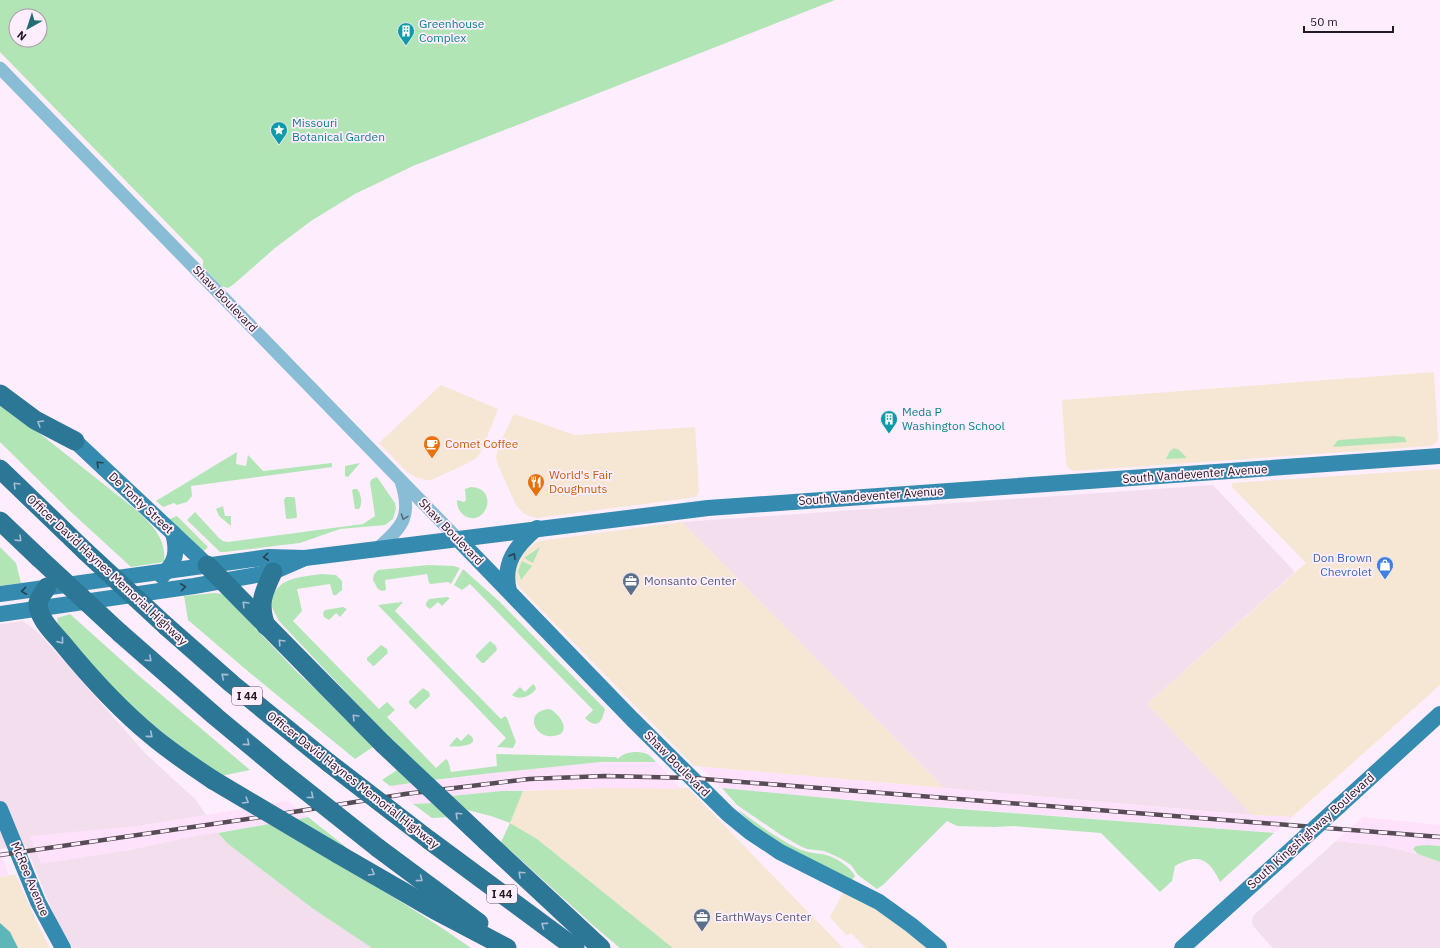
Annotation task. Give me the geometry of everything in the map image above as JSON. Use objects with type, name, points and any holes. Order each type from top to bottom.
[{"type":"highway","points":[[0,394],[35,420],[75,442]]},
{"type":"highway","name":"Officer David Haynes Memorial Highway","points":[[0,469],[85,551],[166,626],[232,684],[329,763],[429,840],[575,948]]},
{"type":"highway","points":[[0,520],[120,633],[205,708],[378,848],[513,948]]},
{"type":"highway","points":[[207,565],[383,744],[601,948]]},
{"type":"highway","points":[[266,626],[262,614],[262,604],[267,584],[273,572]]},
{"type":"highway","points":[[47,587],[39,601],[39,609],[41,615],[53,632],[107,694],[151,735],[171,751],[213,780],[338,854],[435,910],[507,948]]},
{"type":"main road","name":"De Tonty Street","points":[[75,442],[207,565]]},
{"type":"main road","name":"South Vandeventer Avenue","points":[[0,594],[269,557],[305,558],[537,528],[708,508],[1440,456]]},
{"type":"main road","points":[[508,591],[506,573],[510,558],[537,528]]},
{"type":"main road","points":[[144,593],[167,572],[175,558],[175,542],[173,533]]},
{"type":"main road","name":"Shaw Boulevard","points":[[458,539],[632,719],[738,823],[787,855],[879,902],[911,925],[939,948]]},
{"type":"main road","name":"South Vandeventer Avenue","points":[[0,614],[223,581],[273,572],[305,558]]},
{"type":"main road","name":"South Kingshighway Boulevard","points":[[1182,948],[1440,714]]},
{"type":"main road","name":"McRee Avenue","points":[[0,809],[38,902],[63,948]]},
{"type":"street","name":"Shaw Boulevard","points":[[0,68],[458,539]]},
{"type":"street","points":[[378,548],[395,533],[401,525],[405,515],[407,507],[406,497],[401,480]]},
{"type":"shaded area","points":[[1434,372],[1438,438],[1436,443],[1431,446],[1074,471],[1068,468],[1066,463],[1062,400]]},
{"type":"shaded area","points":[[441,385],[498,409],[481,452],[476,458],[431,480],[426,480],[415,477],[407,472],[379,443]]},
{"type":"shaded area","points":[[514,414],[575,435],[695,427],[699,492],[697,496],[690,498],[537,518],[529,516],[523,513],[516,505],[496,458],[499,445]]},
{"type":"shaded area","points":[[1440,469],[1440,685],[1292,817],[1252,815],[1147,704],[1306,563],[1232,487],[1232,483]]},
{"type":"shaded area","points":[[1213,485],[1295,572],[1147,704],[1252,815],[944,788],[682,522]]},
{"type":"shaded area","points":[[682,522],[944,788],[694,766],[521,589],[513,577],[516,561],[526,550],[537,542]]},
{"type":"shaded area","points":[[23,621],[39,633],[145,753],[196,800],[218,833],[228,844],[312,908],[372,948],[73,948],[55,918],[26,846],[0,849],[0,624]]},
{"type":"shaded area","points":[[601,762],[656,762],[681,789],[601,788],[502,791],[451,796],[434,781],[492,773]]},
{"type":"shaded area","points":[[701,767],[1252,815],[1292,817],[1274,833],[762,793],[722,788]]},
{"type":"shaded area","points":[[411,783],[432,803],[413,804],[390,786]]},
{"type":"shaded area","points":[[601,788],[688,788],[843,948],[673,948],[537,839],[510,823],[523,791]]},
{"type":"shaded area","points":[[288,801],[308,817],[296,820],[268,804]]},
{"type":"shaded area","points":[[242,809],[269,824],[196,836],[131,850],[41,864],[30,836],[136,826]]},
{"type":"shaded area","points":[[1363,817],[1440,825],[1440,846],[1427,845],[1413,849],[1418,854],[1383,846],[1336,841]]},
{"type":"shaded area","points":[[1336,841],[1383,846],[1418,854],[1440,862],[1440,948],[1273,948],[1253,926],[1252,921],[1254,915]]},
{"type":"shaded area","points":[[0,851],[9,875],[0,877]]},
{"type":"shaded area","points":[[15,874],[50,948],[0,948],[0,877]]},
{"type":"shaded area","points":[[844,891],[881,913],[930,948],[866,948],[851,933],[846,935],[830,917]]},
{"type":"green space","name":"Missouri Botanical Garden","points":[[0,0],[835,0],[413,166],[355,194],[311,221],[275,248],[228,288],[221,286],[203,267],[203,260],[0,52]]},
{"type":"green space","points":[[0,402],[135,509],[157,532],[163,546],[164,562],[131,567],[71,512],[0,442]]},
{"type":"green space","points":[[1395,436],[1404,437],[1407,442],[1333,447],[1339,440]]},
{"type":"green space","points":[[1174,448],[1179,450],[1187,458],[1166,459],[1170,451]]},
{"type":"green space","points":[[237,452],[236,464],[246,466],[248,455],[263,471],[332,463],[332,467],[191,486],[192,496],[187,502],[177,505],[174,503],[163,507],[156,501]]},
{"type":"green space","points":[[360,463],[348,477],[345,476],[345,466]]},
{"type":"green space","points":[[377,477],[395,503],[396,509],[393,519],[385,525],[340,529],[300,543],[220,552],[187,520],[195,512],[219,538],[228,542],[363,524],[375,516],[370,482],[372,479]]},
{"type":"green space","points":[[471,487],[480,489],[485,494],[487,500],[487,506],[479,517],[472,518],[465,516],[461,513],[457,503],[457,500],[464,502],[466,500],[465,489]]},
{"type":"green space","points":[[357,489],[360,496],[361,504],[359,509],[355,509],[352,490]]},
{"type":"green space","points":[[286,497],[295,498],[296,518],[286,518],[284,500]]},
{"type":"green space","points":[[223,506],[225,516],[231,516],[231,526],[219,516],[216,509]]},
{"type":"green space","points":[[177,516],[208,547],[204,551],[170,521],[170,519]]},
{"type":"green space","points":[[0,547],[16,563],[21,583],[0,586]]},
{"type":"green space","points":[[540,547],[533,563],[524,558]]},
{"type":"green space","points":[[522,561],[532,566],[521,580],[518,571]]},
{"type":"green space","points":[[428,565],[454,566],[460,568],[451,584],[448,582],[431,584],[429,583],[427,574],[385,580],[386,590],[382,591],[378,589],[373,580],[374,574],[378,570]]},
{"type":"green space","points":[[463,569],[500,602],[605,709],[601,721],[596,724],[589,722],[585,718],[593,710],[470,584],[462,590],[454,585]]},
{"type":"green space","points":[[322,574],[336,575],[342,581],[342,590],[336,595],[333,595],[330,584],[297,589],[302,611],[293,621],[379,709],[387,702],[395,710],[387,717],[436,768],[446,759],[451,772],[497,766],[496,754],[616,757],[618,759],[624,754],[642,752],[649,755],[656,762],[601,762],[434,780],[393,742],[278,620],[272,606],[273,596],[277,589],[289,580]]},
{"type":"green space","points":[[214,593],[223,594],[297,672],[373,747],[355,759],[188,620],[184,596]]},
{"type":"green space","points":[[450,598],[442,606],[438,602],[430,609],[426,606],[429,599]]},
{"type":"green space","points":[[403,602],[395,611],[501,719],[505,716],[507,718],[516,742],[513,748],[497,747],[506,738],[378,605]]},
{"type":"green space","points":[[343,607],[347,609],[340,617],[336,613],[329,620],[324,617],[323,613],[325,610]]},
{"type":"green space","points":[[70,614],[138,675],[250,770],[221,776],[191,756],[120,697],[64,633],[58,624],[57,618]]},
{"type":"green space","points":[[490,641],[496,646],[497,650],[484,663],[482,663],[476,655]]},
{"type":"green space","points":[[381,645],[387,649],[388,653],[373,666],[367,658]]},
{"type":"green space","points":[[533,684],[536,689],[528,696],[518,698],[512,695],[520,687],[525,692]]},
{"type":"green space","points":[[423,688],[429,692],[430,696],[415,709],[409,701]]},
{"type":"green space","points":[[549,709],[556,713],[562,721],[564,729],[562,733],[558,735],[543,735],[535,726],[534,720],[536,715],[541,711]]},
{"type":"green space","points":[[468,734],[473,741],[468,745],[457,747],[449,746],[457,737],[461,741]]},
{"type":"green space","points":[[397,770],[411,783],[390,786],[382,780]]},
{"type":"green space","points":[[722,788],[869,802],[1274,833],[1220,882],[1212,868],[1207,863],[1202,860],[1190,860],[1175,866],[1172,881],[1160,892],[1101,833],[1014,826],[957,826],[947,821],[883,885],[877,889],[858,875],[851,865],[840,858],[824,851],[807,849],[781,835],[737,805]]},
{"type":"green space","points":[[502,791],[523,791],[510,823],[491,816],[467,810],[451,796]]},
{"type":"green space","points":[[432,803],[448,817],[432,818],[413,804]]},
{"type":"green space","points":[[737,809],[791,845],[802,850],[826,855],[838,860],[855,876],[852,880],[776,841],[748,820]]},
{"type":"green space","points":[[308,817],[351,851],[296,820]]},
{"type":"green space","points":[[510,823],[537,839],[673,948],[620,948],[501,842]]},
{"type":"green space","points":[[269,824],[396,899],[471,948],[372,948],[312,908],[228,844],[218,833]]},
{"type":"green space","points":[[1416,846],[1440,846],[1440,862],[1418,854],[1413,849]]},
{"type":"water","points":[[0,923],[10,932],[18,948],[0,948]]},
{"type":"railway","points":[[0,855],[268,816],[405,794],[529,779],[605,776],[691,778],[1440,837]]},
{"type":"place","name":"Greenhouse Complex","points":[[406,46]]},
{"type":"place","name":"Missouri Botanical Garden","points":[[279,145]]},
{"type":"place","name":"Meda P Washington School","points":[[889,434]]},
{"type":"place","name":"Comet Coffee","points":[[432,459]]},
{"type":"place","name":"World's Fair Doughnuts","points":[[536,497]]},
{"type":"place","name":"Don Brown Chevrolet","points":[[1385,580]]},
{"type":"place","name":"Monsanto Center","points":[[631,596]]},
{"type":"place","name":"EarthWays Center","points":[[702,932]]}]
